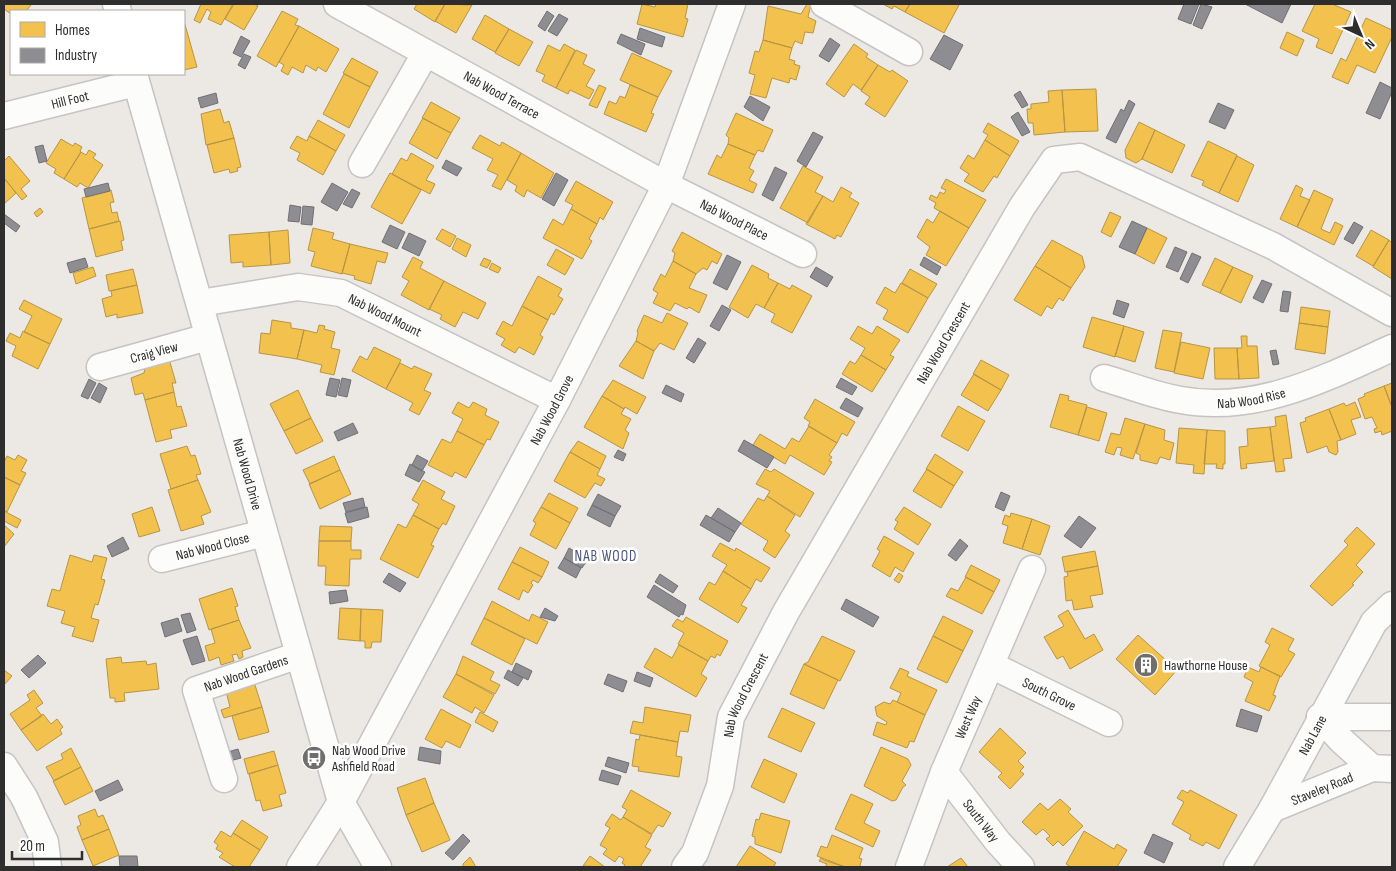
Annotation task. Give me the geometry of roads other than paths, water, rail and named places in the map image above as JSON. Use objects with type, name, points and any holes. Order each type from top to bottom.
[{"type":"street","name":"Nab Wood Terrace","points":[[337,4],[666,185]]},
{"type":"street","name":"Nab Wood Grove","points":[[300,867],[341,802],[557,400],[666,185],[732,4]]},
{"type":"street","points":[[824,4],[909,52]]},
{"type":"street","points":[[362,164],[425,54]]},
{"type":"street","name":"Hill Foot","points":[[4,116],[135,78]]},
{"type":"street","name":"Nab Wood Drive","points":[[135,78],[341,802],[378,867]]},
{"type":"street","name":"Nab Wood Crescent","points":[[685,867],[695,853],[720,786],[731,717],[735,708],[806,578],[1022,207],[1054,160],[1080,157],[1273,246],[1392,313]]},
{"type":"street","name":"Nab Wood Place","points":[[666,185],[803,254]]},
{"type":"street","name":"Nab Wood Mount","points":[[200,303],[298,287],[341,293],[557,400]]},
{"type":"street","name":"Craig View","points":[[100,367],[208,337]]},
{"type":"street","name":"Nab Wood Rise","points":[[1104,378],[1180,400],[1215,404],[1272,398],[1343,371],[1392,348]]},
{"type":"street","name":"Nab Wood Close","points":[[162,558],[264,534]]},
{"type":"street","name":"West Way","points":[[909,867],[944,772],[1032,568]]},
{"type":"street","name":"Nab Lane","points":[[1237,867],[1272,809],[1320,717],[1374,622],[1392,605]]},
{"type":"street","name":"Nab Wood Gardens","points":[[224,779],[196,690],[299,655]]},
{"type":"street","name":"South Grove","points":[[991,665],[1109,723]]},
{"type":"street","points":[[1320,717],[1392,717]]},
{"type":"street","name":"Staveley Road","points":[[1320,717],[1341,740],[1382,769]]},
{"type":"street","points":[[4,766],[24,797],[45,842],[48,867]]},
{"type":"street","name":"Staveley Road","points":[[1272,809],[1382,769]]},
{"type":"street","name":"South Way","points":[[944,772],[998,842],[1021,867]]},
{"type":"place","name":"Hawthorne House","points":[[1146,665]]},
{"type":"place","name":"Nab Wood Drive Ashfield Road","points":[[314,758]]},
{"type":"district","name":"NAB WOOD","points":[[606,556]]}]
